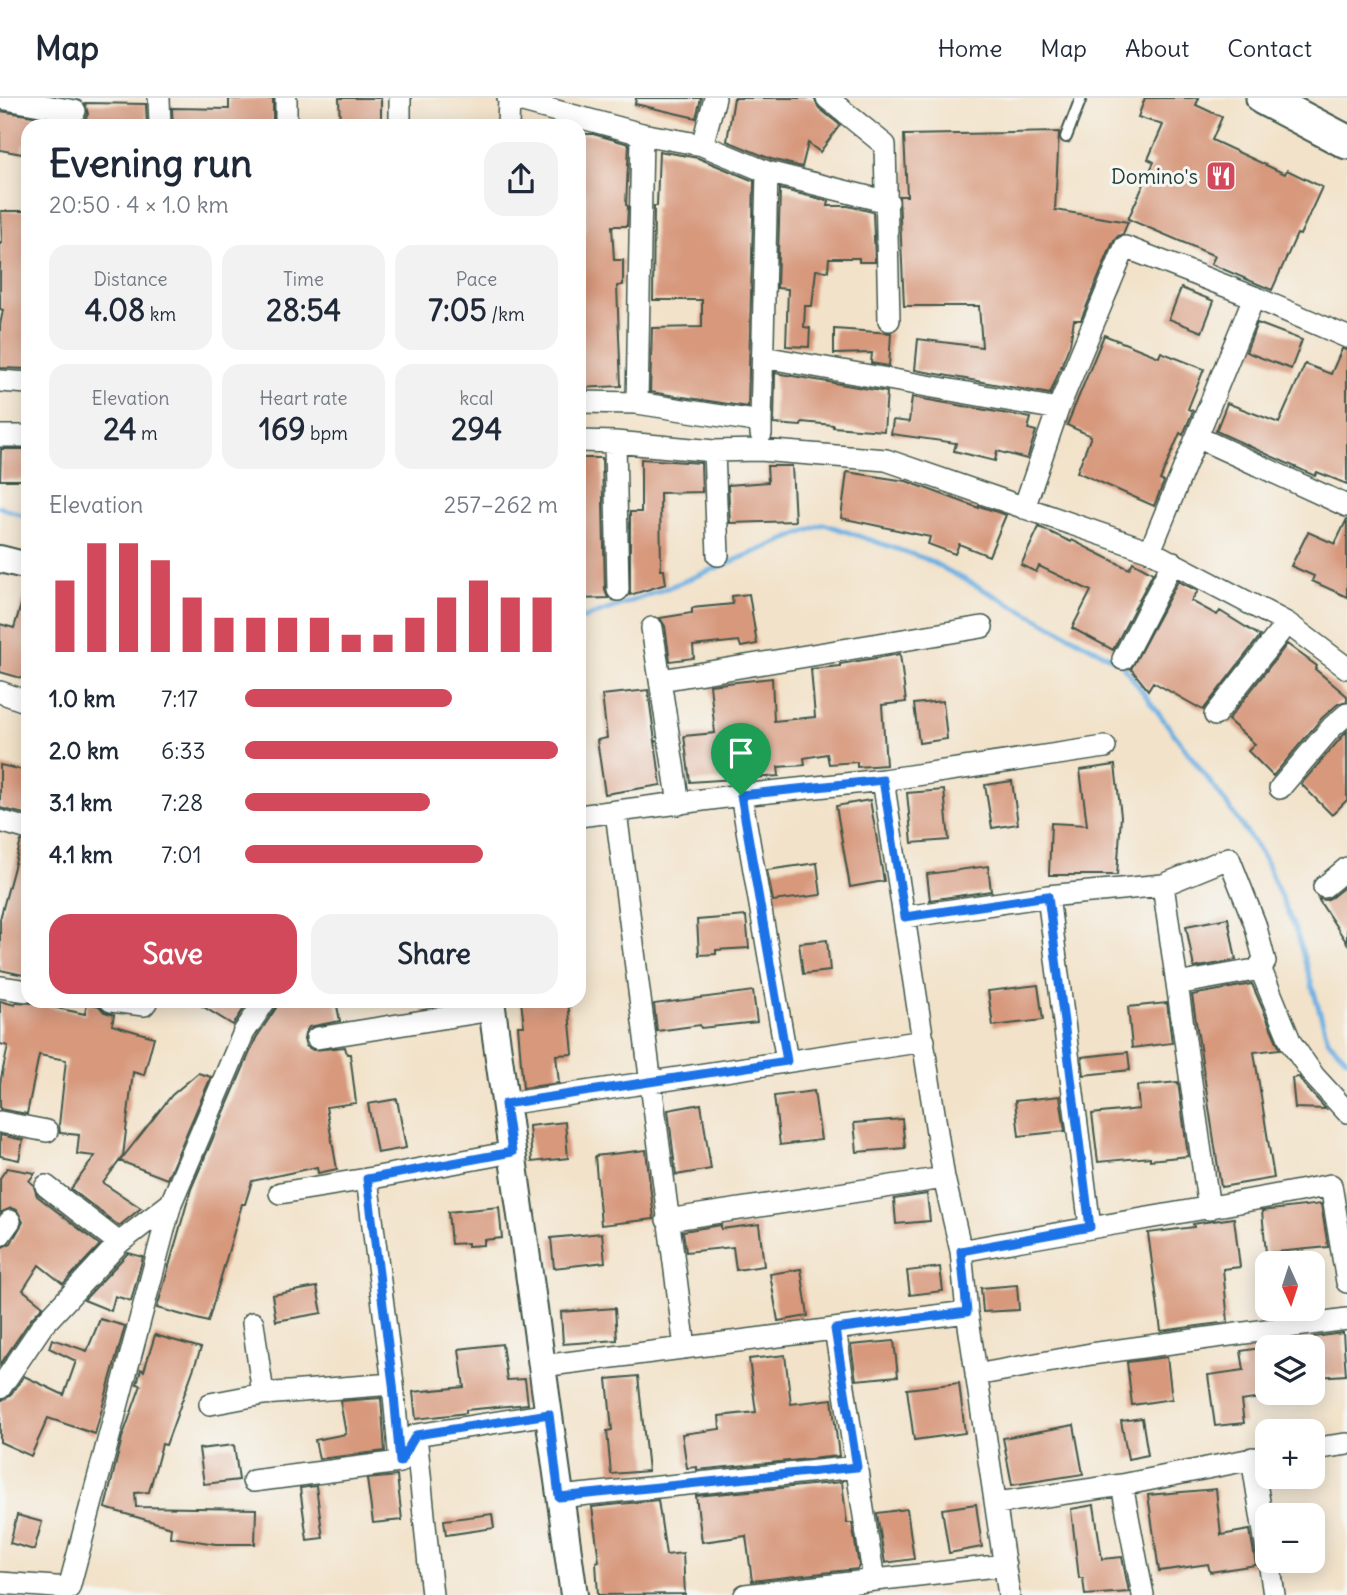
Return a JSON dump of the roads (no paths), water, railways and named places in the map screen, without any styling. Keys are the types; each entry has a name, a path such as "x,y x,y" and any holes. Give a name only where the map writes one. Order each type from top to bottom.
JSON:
{"main road":[{"path":"1263,98 1347,142"}],"street":[{"path":"0,98 75,111"},
{"path":"159,98 160,119"},
{"path":"286,98 286,119"},
{"path":"400,98 400,119"},
{"path":"508,119 508,98 642,134 702,145 767,172 888,202"},
{"path":"702,145 715,98"},
{"path":"827,98 885,145 889,320"},
{"path":"637,403 642,134"},
{"path":"760,450 767,172"},
{"path":"1024,508 1058,409 1125,247 1254,297 1347,337"},
{"path":"1150,551 1254,297"},
{"path":"764,357 1058,409"},
{"path":"0,381 21,382"},
{"path":"586,402 637,403 761,422"},
{"path":"0,436 21,436"},
{"path":"1196,437 1347,506"},
{"path":"586,442 714,451 760,450 886,460 1150,551 1287,623 1347,668"},
{"path":"615,442 618,590"},
{"path":"714,451 718,555"},
{"path":"0,559 21,564"},
{"path":"1123,659 1173,562"},
{"path":"1215,715 1287,623"},
{"path":"652,628 679,804"},
{"path":"661,680 982,628"},
{"path":"0,692 21,700"},
{"path":"1280,789 1332,727 1347,714"},
{"path":"586,815 883,780 1105,747"},
{"path":"883,780 944,1178 961,1251 967,1312 1009,1595"},
{"path":"741,795 787,1061"},
{"path":"616,812 685,1348"},
{"path":"1,827 21,828"},
{"path":"905,917 1048,896 1163,885 1229,858 1255,924 1265,962 1261,964 1261,970 1291,1043 1314,1076 1347,1112"},
{"path":"1324,887 1347,869"},
{"path":"1163,885 1209,1209"},
{"path":"1048,896 1090,1227"},
{"path":"1177,984 1249,971"},
{"path":"0,987 21,990"},
{"path":"0,1583 69,1588 171,1203 244,1032 260,1008"},
{"path":"317,1038 481,1008"},
{"path":"492,1008 574,1595"},
{"path":"505,1104 924,1041"},
{"path":"0,1122 47,1130"},
{"path":"280,1193 512,1152"},
{"path":"667,1220 944,1178"},
{"path":"367,1179 400,1462"},
{"path":"961,1251 1339,1184 1347,1282"},
{"path":"46,1186 119,1243"},
{"path":"0,1388 42,1326 119,1243 171,1203"},
{"path":"542,1366 967,1312"},
{"path":"976,1375 1091,1354 1347,1319"},
{"path":"253,1323 263,1394"},
{"path":"835,1329 874,1580"},
{"path":"210,1404 263,1394 393,1384"},
{"path":"416,1435 549,1414"},
{"path":"400,1462 416,1435"},
{"path":"416,1435 432,1595"},
{"path":"1325,1447 1347,1444"},
{"path":"997,1503 1122,1485 1255,1458"},
{"path":"253,1481 400,1462"},
{"path":"559,1497 857,1467"},
{"path":"1122,1485 1143,1595"},
{"path":"746,1595 1005,1565"},
{"path":"1271,1573 1274,1595"}],"lane":[{"path":"1066,137 1081,98"}],"waterway":[{"path":"0,507 21,514"},
{"path":"586,617 662,590 824,524 926,559 1121,663 1264,858 1297,934 1328,1040 1347,1059"}],"place":[{"name":"Domino's","path":"1221,176"}]}
